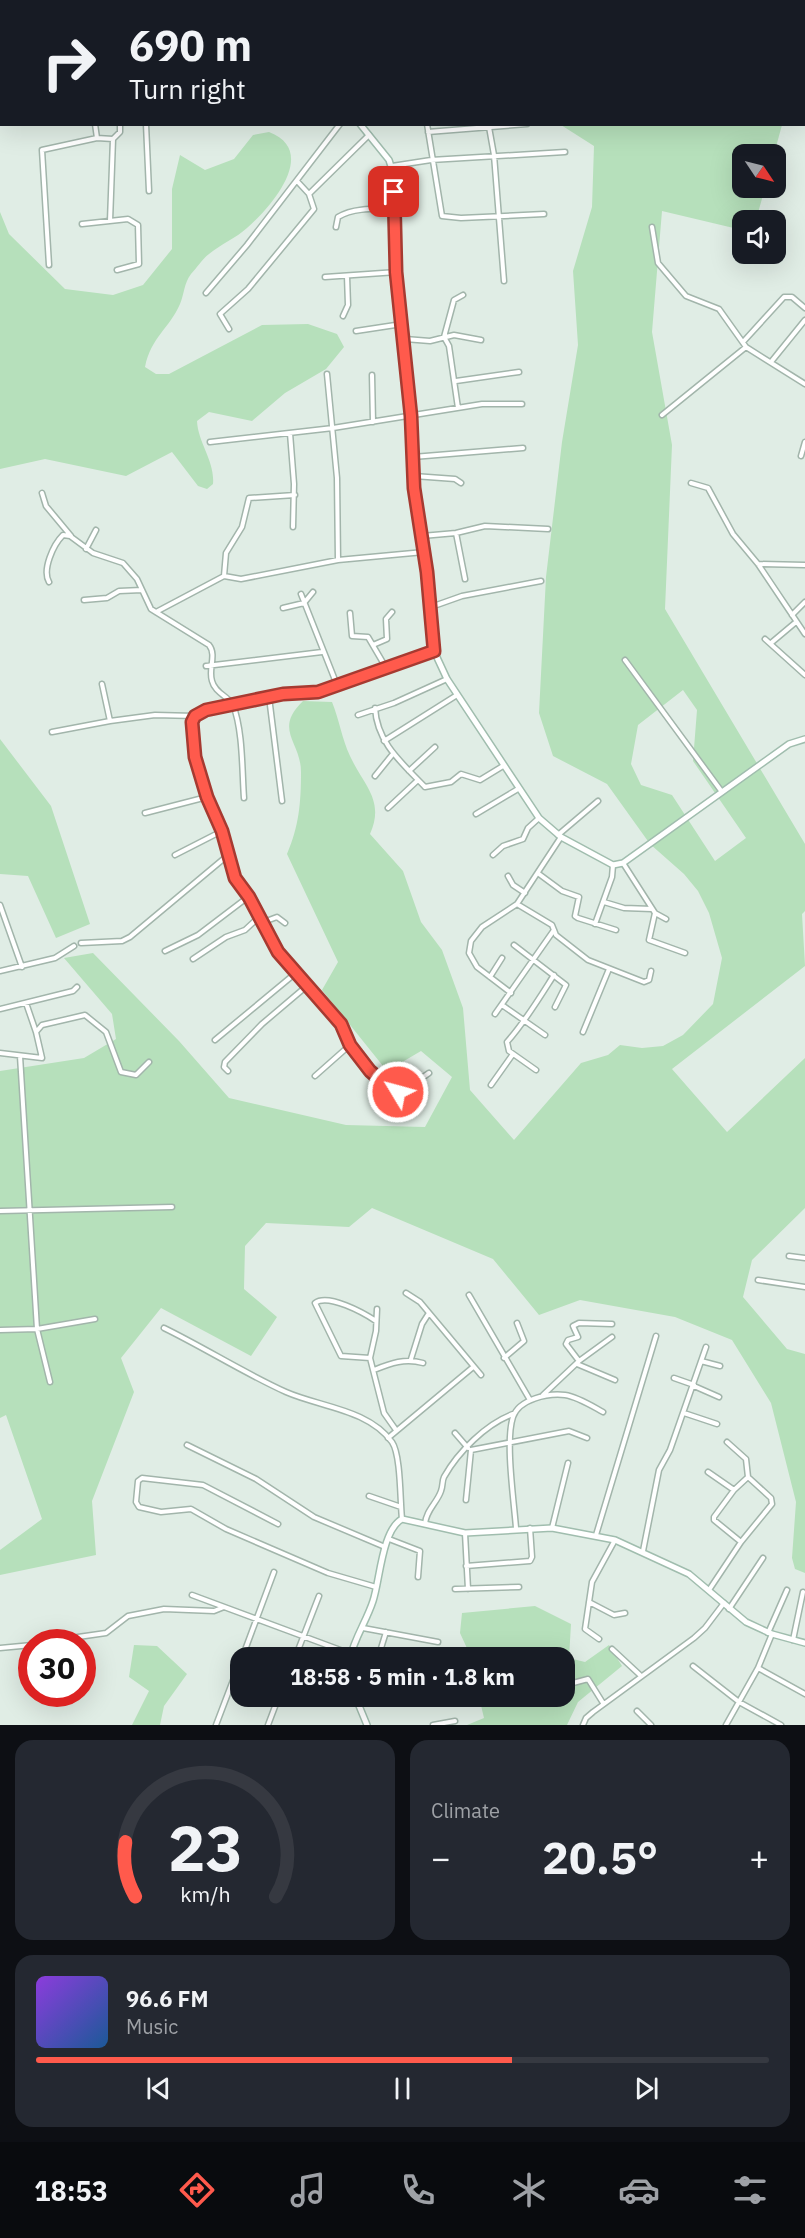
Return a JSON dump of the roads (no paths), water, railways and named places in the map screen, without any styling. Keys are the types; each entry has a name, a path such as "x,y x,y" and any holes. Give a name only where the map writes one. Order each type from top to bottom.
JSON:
{"street":[{"path":"95,126 97,138"},
{"path":"49,265 42,150 97,138 113,139 118,135 120,126"},
{"path":"146,126 149,191"},
{"path":"206,292 297,181 338,126"},
{"path":"362,126 392,166 396,272 405,339 414,476 434,651 447,679 518,789 539,818 560,836 613,865 623,863 789,744 805,739"},
{"path":"427,126 442,216 461,218 544,214"},
{"path":"428,132 501,126"},
{"path":"489,127 495,155 504,281"},
{"path":"309,194 369,135"},
{"path":"110,220 113,139"},
{"path":"392,166 432,160 565,152"},
{"path":"229,329 220,314 248,289 312,213 314,204 309,194 297,181"},
{"path":"336,227 338,217 342,215 361,210 395,208"},
{"path":"82,224 128,219 138,225 139,264 117,270"},
{"path":"652,227 656,256 661,268 689,299 719,309 746,347 805,384"},
{"path":"325,277 396,272"},
{"path":"343,316 348,305 347,276"},
{"path":"459,408 449,346 444,337 454,300 463,295"},
{"path":"743,342 784,297 792,297 805,308"},
{"path":"771,362 805,320"},
{"path":"356,331 403,324"},
{"path":"405,339 415,342 454,335 481,340"},
{"path":"662,415 746,347"},
{"path":"456,381 519,372"},
{"path":"327,374 333,428 338,560"},
{"path":"372,375 373,422"},
{"path":"210,442 333,428 482,404 522,404"},
{"path":"290,433 295,495 293,527"},
{"path":"801,456 805,442"},
{"path":"413,458 523,448"},
{"path":"414,476 455,479 461,483"},
{"path":"691,483 708,488 733,534 758,564 805,634"},
{"path":"42,493 46,506 74,540"},
{"path":"224,576 223,562 242,527 249,498 295,495"},
{"path":"421,536 456,533 485,526 548,529"},
{"path":"86,549 96,530"},
{"path":"456,533 465,579"},
{"path":"49,582 46,572 59,539 67,535 86,549 123,563 130,569 155,612 212,649 208,665 212,681 215,689 232,704 241,747 244,798"},
{"path":"155,612 224,576 241,579 338,560 424,552"},
{"path":"758,564 805,565"},
{"path":"430,607 462,596 542,581"},
{"path":"84,600 107,598 119,591 142,590"},
{"path":"283,608 304,603 313,592"},
{"path":"301,594 322,652 337,684"},
{"path":"792,615 805,602"},
{"path":"373,645 387,639 386,619 392,612"},
{"path":"350,613 352,636 368,637 386,666"},
{"path":"771,643 796,622"},
{"path":"765,639 805,675"},
{"path":"52,732 110,721 155,716 195,716 206,710 232,704 269,697 318,692 386,666 434,651"},
{"path":"208,665 322,652"},
{"path":"625,660 722,792"},
{"path":"358,715 394,703 447,679"},
{"path":"102,684 110,721"},
{"path":"384,741 457,694"},
{"path":"269,697 282,801"},
{"path":"375,708 384,741 392,755 428,788 451,782 461,774 480,780 503,766"},
{"path":"195,716 192,722 195,757 207,797 222,831 227,856 235,878 249,897 259,920 278,952 341,1024 350,1045 370,1071 393,1091 403,1091 429,1073"},
{"path":"409,771 435,747"},
{"path":"375,776 392,755"},
{"path":"388,808 418,780"},
{"path":"476,814 518,789"},
{"path":"145,813 207,797"},
{"path":"511,993 471,958 471,941 482,927 517,904 539,874 560,836 598,801"},
{"path":"494,855 503,846 523,839 528,828 539,818"},
{"path":"175,855 222,831"},
{"path":"81,943 122,941 130,937 227,856"},
{"path":"623,863 654,911 666,919"},
{"path":"595,924 604,902 613,865"},
{"path":"539,874 562,891 576,894 579,897 575,916 616,930"},
{"path":"508,876 513,885 525,893"},
{"path":"165,951 198,935 249,897"},
{"path":"604,902 624,908 654,911"},
{"path":"517,904 552,925 556,935 588,960 644,982 649,980 651,971"},
{"path":"0,905 22,967"},
{"path":"654,911 649,940 685,953"},
{"path":"193,959 226,937 245,930 259,920 277,917 285,923"},
{"path":"495,1014 554,929"},
{"path":"514,945 567,987 555,1007"},
{"path":"0,971 55,958 74,946"},
{"path":"490,977 502,958"},
{"path":"583,1032 609,969"},
{"path":"215,1040 297,972"},
{"path":"536,1070 513,1054 506,1046 554,975"},
{"path":"228,1071 224,1067 225,1062 262,1024 308,985"},
{"path":"0,1009 73,991 76,987"},
{"path":"0,1053 42,1058 26,1003"},
{"path":"502,1005 545,1035"},
{"path":"36,1032 42,1025 85,1015 106,1032 121,1072 136,1075 149,1062"},
{"path":"315,1076 350,1045"},
{"path":"491,1085 513,1054"},
{"path":"20,1056 37,1329 50,1382"},
{"path":"0,1211 172,1207"},
{"path":"789,1256 805,1258"},
{"path":"758,1280 805,1287"},
{"path":"406,1293 420,1302 472,1368 481,1375"},
{"path":"469,1294 530,1400"},
{"path":"370,1358 341,1356 315,1303 321,1300 332,1301 363,1312 376,1322"},
{"path":"377,1309 370,1358 384,1413 396,1430"},
{"path":"411,1360 422,1324 429,1313"},
{"path":"0,1330 37,1329 95,1319"},
{"path":"504,1358 524,1341 517,1323"},
{"path":"612,1324 579,1323 573,1326 578,1337 568,1340 566,1344 578,1363 615,1380"},
{"path":"164,1328 287,1393 321,1402 363,1419 388,1438 395,1450 402,1519 393,1528 363,1628 354,1647"},
{"path":"596,1535 656,1336"},
{"path":"542,1396 578,1363 612,1337"},
{"path":"643,1551 659,1470 670,1450 706,1347"},
{"path":"374,1370 390,1363 411,1360 423,1363"},
{"path":"701,1361 720,1366"},
{"path":"388,1438 472,1368"},
{"path":"674,1378 719,1397"},
{"path":"425,1524 426,1516 441,1490 444,1476 484,1432 514,1414 530,1400 542,1396 568,1395 603,1412"},
{"path":"684,1413 717,1424"},
{"path":"514,1414 509,1444 516,1528"},
{"path":"469,1448 509,1444 569,1431 587,1438"},
{"path":"455,1433 469,1448 466,1500"},
{"path":"709,1590 772,1501 748,1477 746,1459 727,1442"},
{"path":"187,1445 256,1479 314,1517 386,1547"},
{"path":"552,1528 568,1463"},
{"path":"708,1472 734,1490"},
{"path":"741,1542 714,1520 734,1490 748,1477"},
{"path":"278,1524 203,1485 142,1478 138,1481 136,1502 139,1507 160,1512 191,1509 226,1529 328,1573 376,1587"},
{"path":"369,1496 401,1507"},
{"path":"402,1519 465,1533 516,1528 552,1528 615,1540 689,1574 746,1622 770,1633 805,1643"},
{"path":"466,1566 530,1561 532,1557 530,1528"},
{"path":"465,1533 468,1589"},
{"path":"389,1539 420,1551 418,1577"},
{"path":"599,1640 585,1629 592,1582 615,1540"},
{"path":"729,1609 764,1558"},
{"path":"246,1647 274,1572"},
{"path":"455,1589 519,1587"},
{"path":"726,1725 758,1668 787,1590"},
{"path":"793,1640 803,1592"},
{"path":"192,1595 328,1647"},
{"path":"299,1647 319,1596"},
{"path":"589,1602 614,1615 625,1613"},
{"path":"584,1725 586,1718 603,1703 705,1628 724,1603"},
{"path":"96,1635 106,1634 128,1617 164,1609 214,1611 224,1607"},
{"path":"363,1628 438,1642"},
{"path":"381,1647 386,1632"},
{"path":"0,1648 18,1646"},
{"path":"612,1649 640,1675"},
{"path":"693,1666 739,1702 778,1725"},
{"path":"758,1668 805,1694"},
{"path":"575,1682 588,1679 603,1703"},
{"path":"216,1725 230,1688"},
{"path":"268,1725 275,1707"},
{"path":"360,1707 367,1725"},
{"path":"637,1712 651,1725"},
{"path":"433,1725 454,1721"}]}
